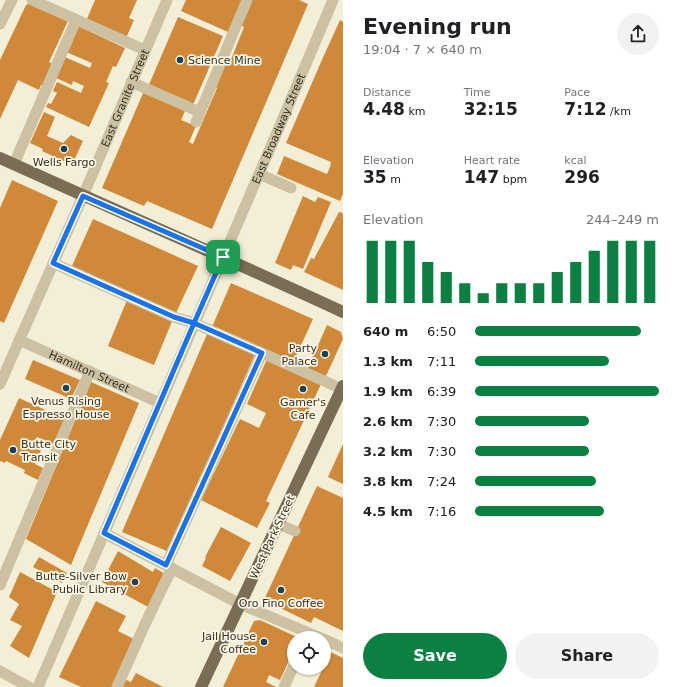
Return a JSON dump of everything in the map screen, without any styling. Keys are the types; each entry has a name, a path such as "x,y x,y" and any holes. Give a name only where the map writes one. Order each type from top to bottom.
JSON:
{"main road":[{"path":"0,158 343,312"},
{"name":"West Park Street","path":"201,687 342,388"}],"street":[{"path":"0,24 12,0"},
{"path":"32,0 145,50"},
{"name":"East Granite Street","path":"0,384 83,196 166,0"},
{"path":"131,82 198,117 247,0"},
{"name":"East Broadway Street","path":"38,687 333,0"},
{"path":"339,0 343,2"},
{"path":"14,164 76,20"},
{"path":"259,174 291,188"},
{"path":"53,263 174,317 194,323 342,388"},
{"name":"Hamilton Street","path":"19,340 160,402"},
{"path":"117,687 262,353"},
{"path":"0,585 90,371"},
{"path":"278,524 295,531"},
{"path":"104,533 240,604 299,631"},
{"path":"331,643 343,648"},
{"path":"0,671 29,687"},
{"path":"284,687 289,675"}],"building":[{"path":"95,0 137,0 129,18 134,20 126,38 86,21"},
{"path":"186,0 242,0 228,32 181,11"},
{"path":"251,0 299,0 308,4 212,229 147,201 144,206 102,188 144,91 186,109 181,120 196,126 189,142 193,144 217,88 215,87 226,61 230,62 244,27 240,25"},
{"path":"31,3 68,21 49,62 54,65 45,87 41,85 39,90 18,80 0,119 0,60 26,5"},
{"path":"178,17 223,36 192,107 148,87"},
{"path":"340,20 343,22 343,194 340,201 277,174 284,156 327,174 330,167 331,162 286,143"},
{"path":"78,26 125,48 116,67 113,66 106,82 109,83 89,127 46,107 48,103 51,104 57,93 53,91 57,82 81,93 84,86 73,81 72,85 56,78 65,57 90,68 92,63 66,52"},
{"path":"44,112 55,117 47,136 63,143 71,135 83,141 72,165 42,151 43,149 30,143"},
{"path":"12,180 58,201 4,323 0,321 0,208"},
{"path":"303,196 315,202 318,197 331,202 303,269 293,265 291,270 275,263"},
{"path":"339,212 343,213 343,290 304,272 311,258 314,259"},
{"path":"93,219 198,266 175,315 71,268"},
{"path":"231,283 313,319 293,363 212,327"},
{"path":"127,300 173,319 154,365 108,346"},
{"name":"Party Palace","path":"327,325 341,332 343,339 325,378 307,370"},
{"path":"207,334 255,354 169,552 122,532"},
{"path":"268,357 322,382 266,501 270,503 257,528 201,500 240,419 259,428 266,413 247,404"},
{"path":"33,360 80,380 71,399 25,379"},
{"path":"91,382 139,403 71,565 26,539"},
{"path":"19,398 65,419 53,444 37,437 32,446 41,450 35,464 43,468 38,480 24,473 25,470 6,461 5,463 0,461 0,440"},
{"path":"343,444 343,484 328,477"},
{"path":"317,486 343,498 343,631 314,617 311,623 264,600"},
{"path":"221,527 251,543 230,581 202,566 206,558 205,557"},
{"path":"118,551 153,572 155,568 165,574 150,608 102,582"},
{"path":"39,557 67,573 62,583 33,567"},
{"path":"20,572 57,592 29,658 10,646 22,626 10,620 19,604 9,597"},
{"path":"96,601 126,616 118,631 136,640 112,687 81,687 59,677"},
{"path":"260,620 287,632 287,665 280,680 269,675 266,682 276,687 223,687 254,621"},
{"path":"331,652 343,658 343,687 314,687 320,675 331,675"},
{"path":"136,673 163,687 120,687 124,679 131,682"}],"place":[{"name":"Science Mine","path":"180,60"},
{"name":"Wells Fargo","path":"64,149"},
{"name":"Party Palace","path":"325,354"},
{"name":"Venus Rising Espresso House","path":"66,388"},
{"name":"Gamer's Cafe","path":"303,389"},
{"name":"Butte City Transit","path":"13,450"},
{"name":"Butte-Silver Bow Public Library","path":"135,582"},
{"name":"Oro Fino Coffee","path":"281,590"},
{"name":"Jail House Coffee","path":"264,642"}],"route":[{"path":"223,257 83,196 53,263 174,317 194,323 104,533 166,565 262,353 194,323 223,257"}]}
